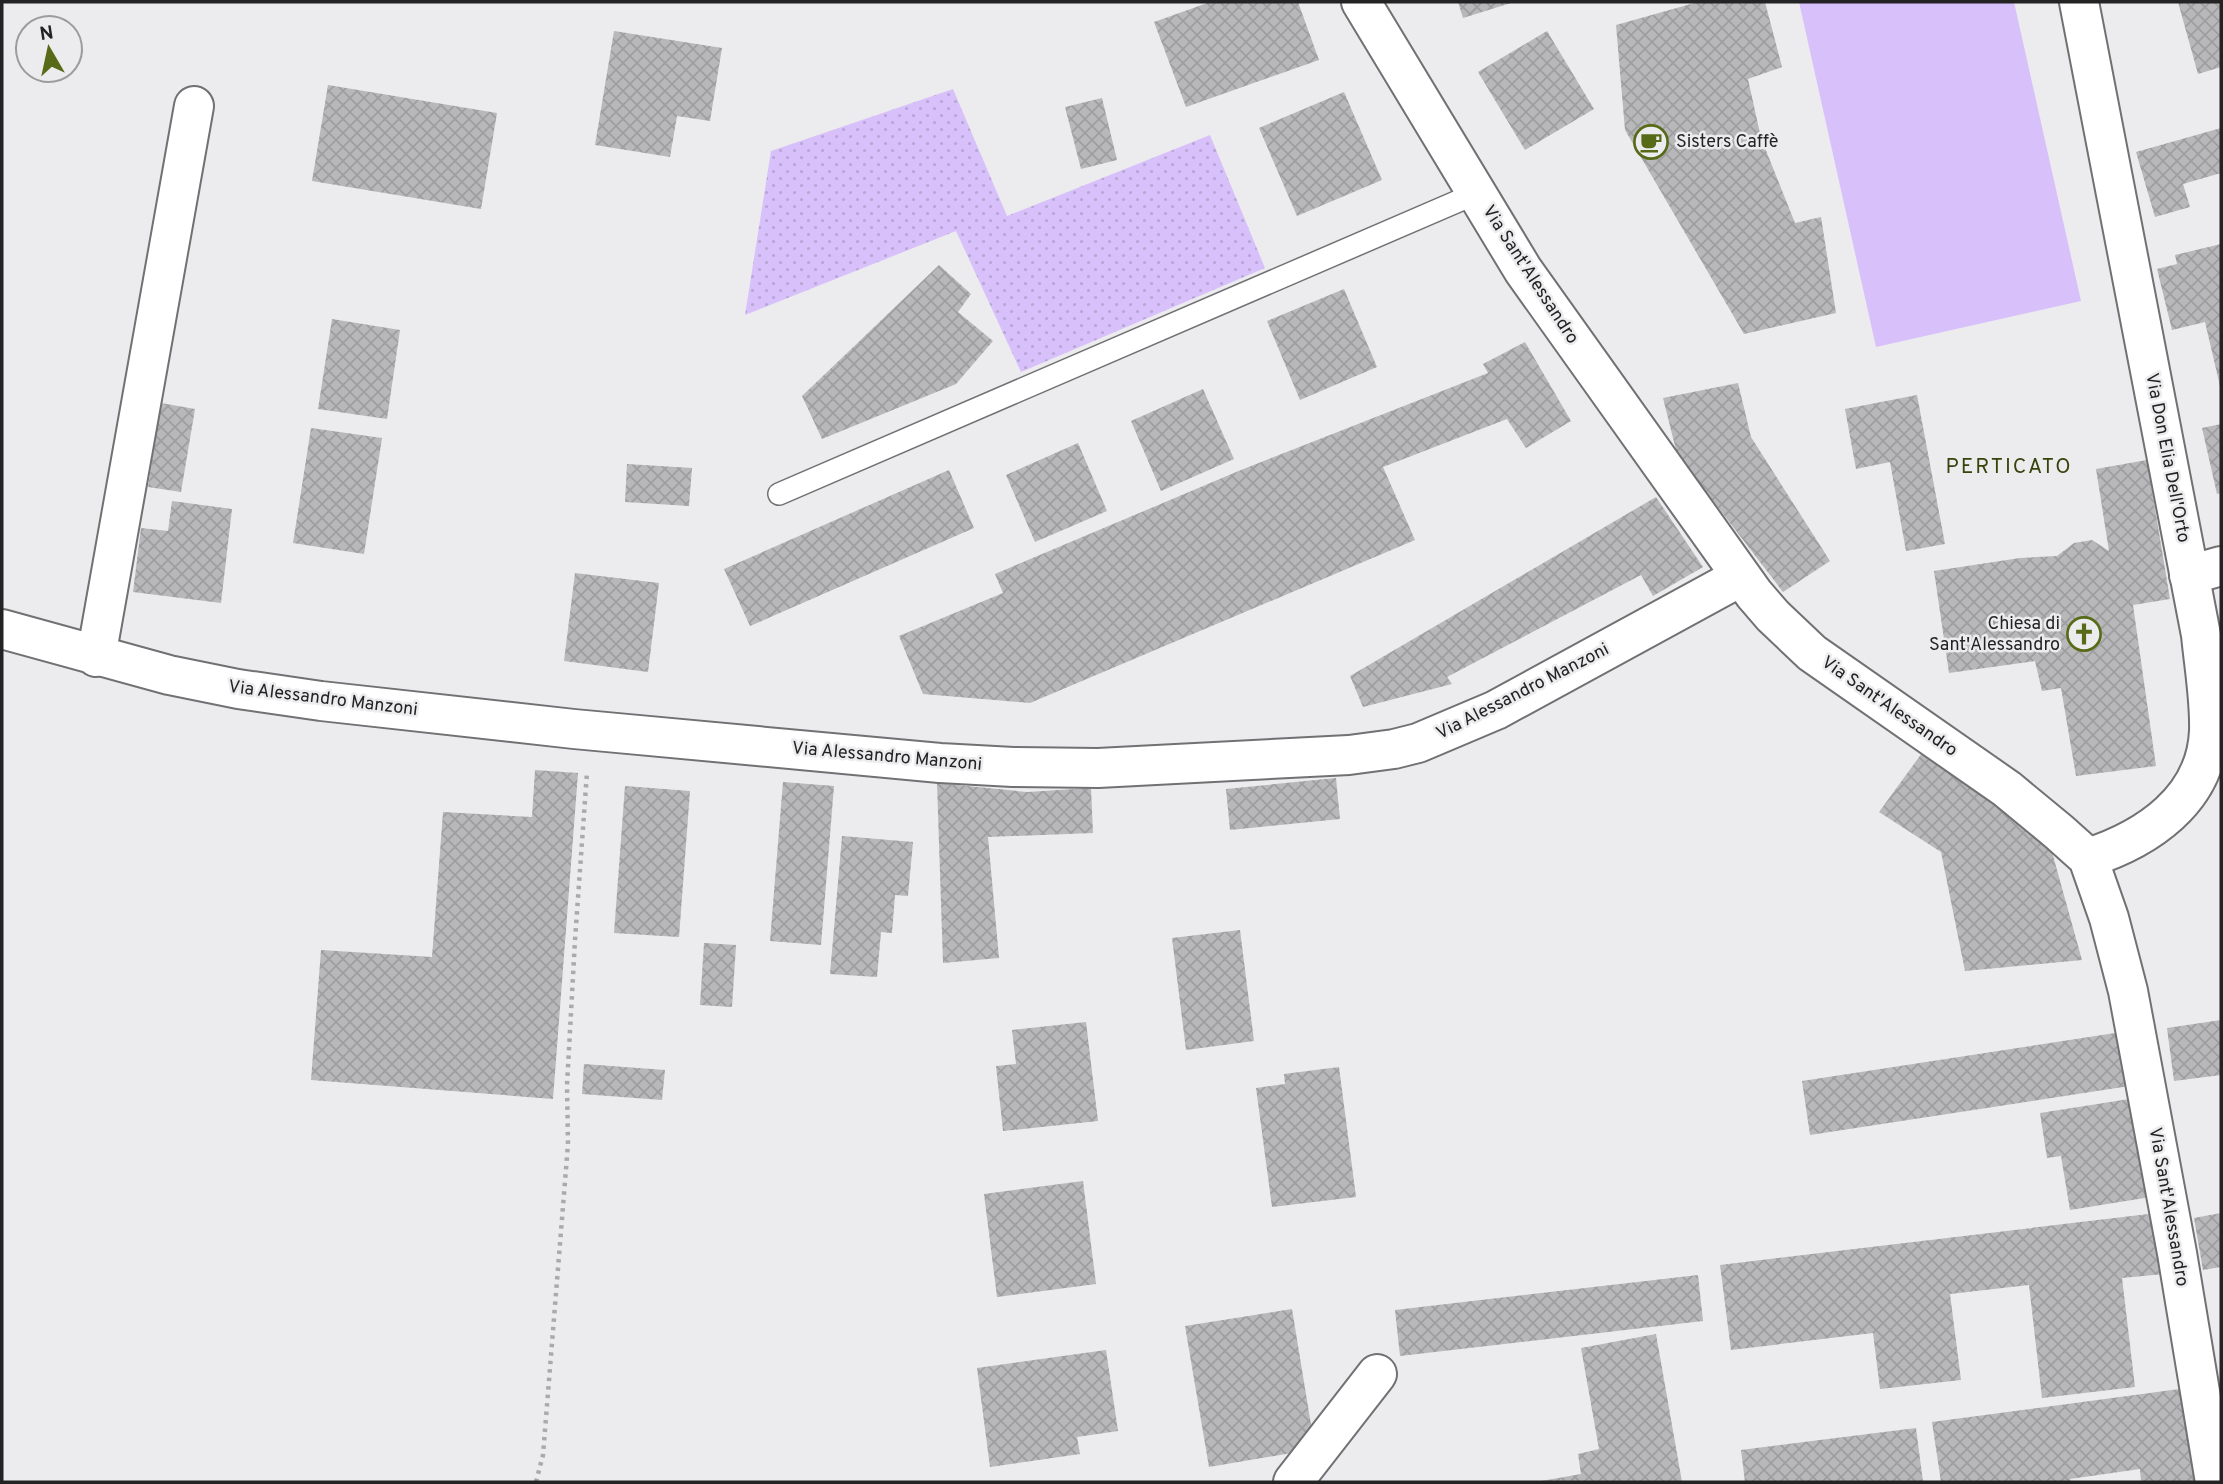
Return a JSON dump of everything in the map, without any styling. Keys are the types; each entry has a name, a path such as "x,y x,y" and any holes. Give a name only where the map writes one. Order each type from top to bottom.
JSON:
{"street":[{"name":"Via Sant'Alessandro","path":"1361,2 1523,270 1740,577 1773,616 1812,653 2007,789 2088,858 2109,918 2128,991 2216,1470"},
{"name":"Via Don Elia Dell'Orto","path":"2079,2 2205,571 2201,635 2208,709 2208,741 2201,771 2193,787 2151,830 2112,850 2088,858"},
{"path":"96,657 194,106"},
{"name":"Via Alessandro Manzoni","path":"2,629 96,657 238,689 321,701 930,762 1034,768 1126,766 1349,755 1394,749 1440,736 1487,715 1740,577"},
{"path":"1293,1482 1377,1374"}],"lane":[{"path":"779,494 1477,193"}],"path":[{"path":"536,1482 543,1455 568,1144 567,1085 590,730"}],"shaded area":[{"path":"1799,2 2014,2 2081,301 1876,347"},
{"path":"953,89 1007,216 1210,135 1265,268 1021,372 956,231 745,315 771,151"}],"building":[{"path":"1210,2 1298,2 1319,60 1186,107 1154,22"},
{"path":"1458,2 1514,2 1463,18"},
{"path":"1698,2 1765,2 1782,67 1748,79 1761,138 1795,223 1821,217 1836,313 1744,334 1625,130 1616,25"},
{"path":"2178,2 2221,2 2221,67 2198,74"},
{"path":"614,31 722,48 710,121 677,116 670,157 595,145"},
{"path":"1547,31 1594,109 1525,150 1478,72"},
{"path":"328,85 497,113 481,209 312,181"},
{"path":"1344,92 1382,180 1297,216 1259,128"},
{"path":"1102,98 1117,160 1081,169 1065,107"},
{"path":"2221,128 2221,173 2183,184 2190,207 2155,217 2136,152"},
{"path":"2221,244 2220,386 2205,322 2172,330 2157,269 2177,264 2175,255"},
{"path":"939,265 971,294 958,312 993,341 956,384 822,439 802,396"},
{"path":"1344,289 1377,367 1300,400 1267,321"},
{"path":"332,319 400,330 387,419 318,409"},
{"path":"1525,342 1571,421 1526,448 1507,419 1383,467 1415,540 1030,703 923,694 899,636 1003,593 995,574 1241,470 1488,373 1483,364"},
{"path":"1738,383 1751,437 1830,561 1783,592 1677,454 1663,398"},
{"path":"1203,389 1234,459 1161,491 1131,421"},
{"path":"1917,395 1945,544 1906,551 1890,462 1856,469 1845,409"},
{"path":"161,403 195,409 181,492 148,487"},
{"path":"2221,424 2221,493 2217,494 2202,428"},
{"path":"311,428 382,438 364,554 293,543"},
{"path":"1078,443 1107,511 1035,542 1006,475"},
{"path":"2147,460 2170,599 2133,605 2156,766 2076,776 2061,688 2042,691 2035,661 1949,673 1934,571 2020,558 2057,556 2074,543 2092,540 2109,551 2096,469"},
{"path":"627,464 692,468 689,506 625,502"},
{"path":"949,470 974,528 750,626 724,569"},
{"path":"1656,497 1703,567 1653,596 1641,575 1447,677 1452,684 1363,707 1350,676"},
{"path":"172,501 232,509 221,603 133,592 141,528 168,531"},
{"path":"575,573 659,583 648,672 564,661"},
{"path":"1922,753 2019,819 2052,852 2082,960 1965,971 1941,852 1879,812"},
{"path":"535,770 578,773 553,1099 311,1080 321,950 432,957 443,812 532,817"},
{"path":"1336,778 1340,819 1230,830 1226,789"},
{"path":"783,782 834,786 821,945 770,941"},
{"path":"937,783 1027,792 1091,788 1093,833 988,837 999,958 943,963"},
{"path":"625,786 690,791 679,937 614,933"},
{"path":"842,836 913,842 908,896 895,895 892,933 881,932 877,977 830,974"},
{"path":"1240,930 1254,1041 1186,1050 1172,938"},
{"path":"704,943 736,945 732,1007 700,1005"},
{"path":"2221,1020 2221,1075 2174,1081 2167,1028"},
{"path":"1086,1022 1098,1121 1003,1131 996,1066 1016,1064 1012,1030"},
{"path":"2128,1031 2136,1085 1810,1135 1802,1081"},
{"path":"584,1064 665,1070 662,1100 582,1094"},
{"path":"1339,1067 1356,1197 1272,1207 1256,1088 1285,1084 1284,1074"},
{"path":"2142,1097 2157,1196 2070,1210 2061,1156 2047,1158 2040,1113"},
{"path":"1083,1181 1096,1284 997,1297 984,1194"},
{"path":"2157,1213 2164,1274 2122,1278 2135,1387 2042,1398 2029,1285 1950,1294 1961,1380 1880,1389 1873,1333 1731,1350 1720,1265"},
{"path":"2221,1213 2221,1267 2203,1270 2194,1218"},
{"path":"1698,1275 1703,1321 1400,1356 1395,1310"},
{"path":"1292,1309 1315,1449 1209,1467 1185,1326"},
{"path":"1656,1334 1682,1482 1536,1482 1581,1474 1578,1454 1599,1449 1581,1348"},
{"path":"1106,1350 1118,1431 1077,1437 1080,1454 990,1467 977,1368"},
{"path":"2187,1388 2199,1482 2141,1482 2140,1469 2070,1479 2071,1482 1941,1482 1932,1422"},
{"path":"1916,1428 1923,1482 1745,1482 1741,1450"}],"place":[{"name":"Sisters Caffè","path":"1651,142"},
{"name":"Chiesa di Sant'Alessandro","path":"2084,634"}],"district":[{"name":"PERTICATO","path":"2009,467"}]}
